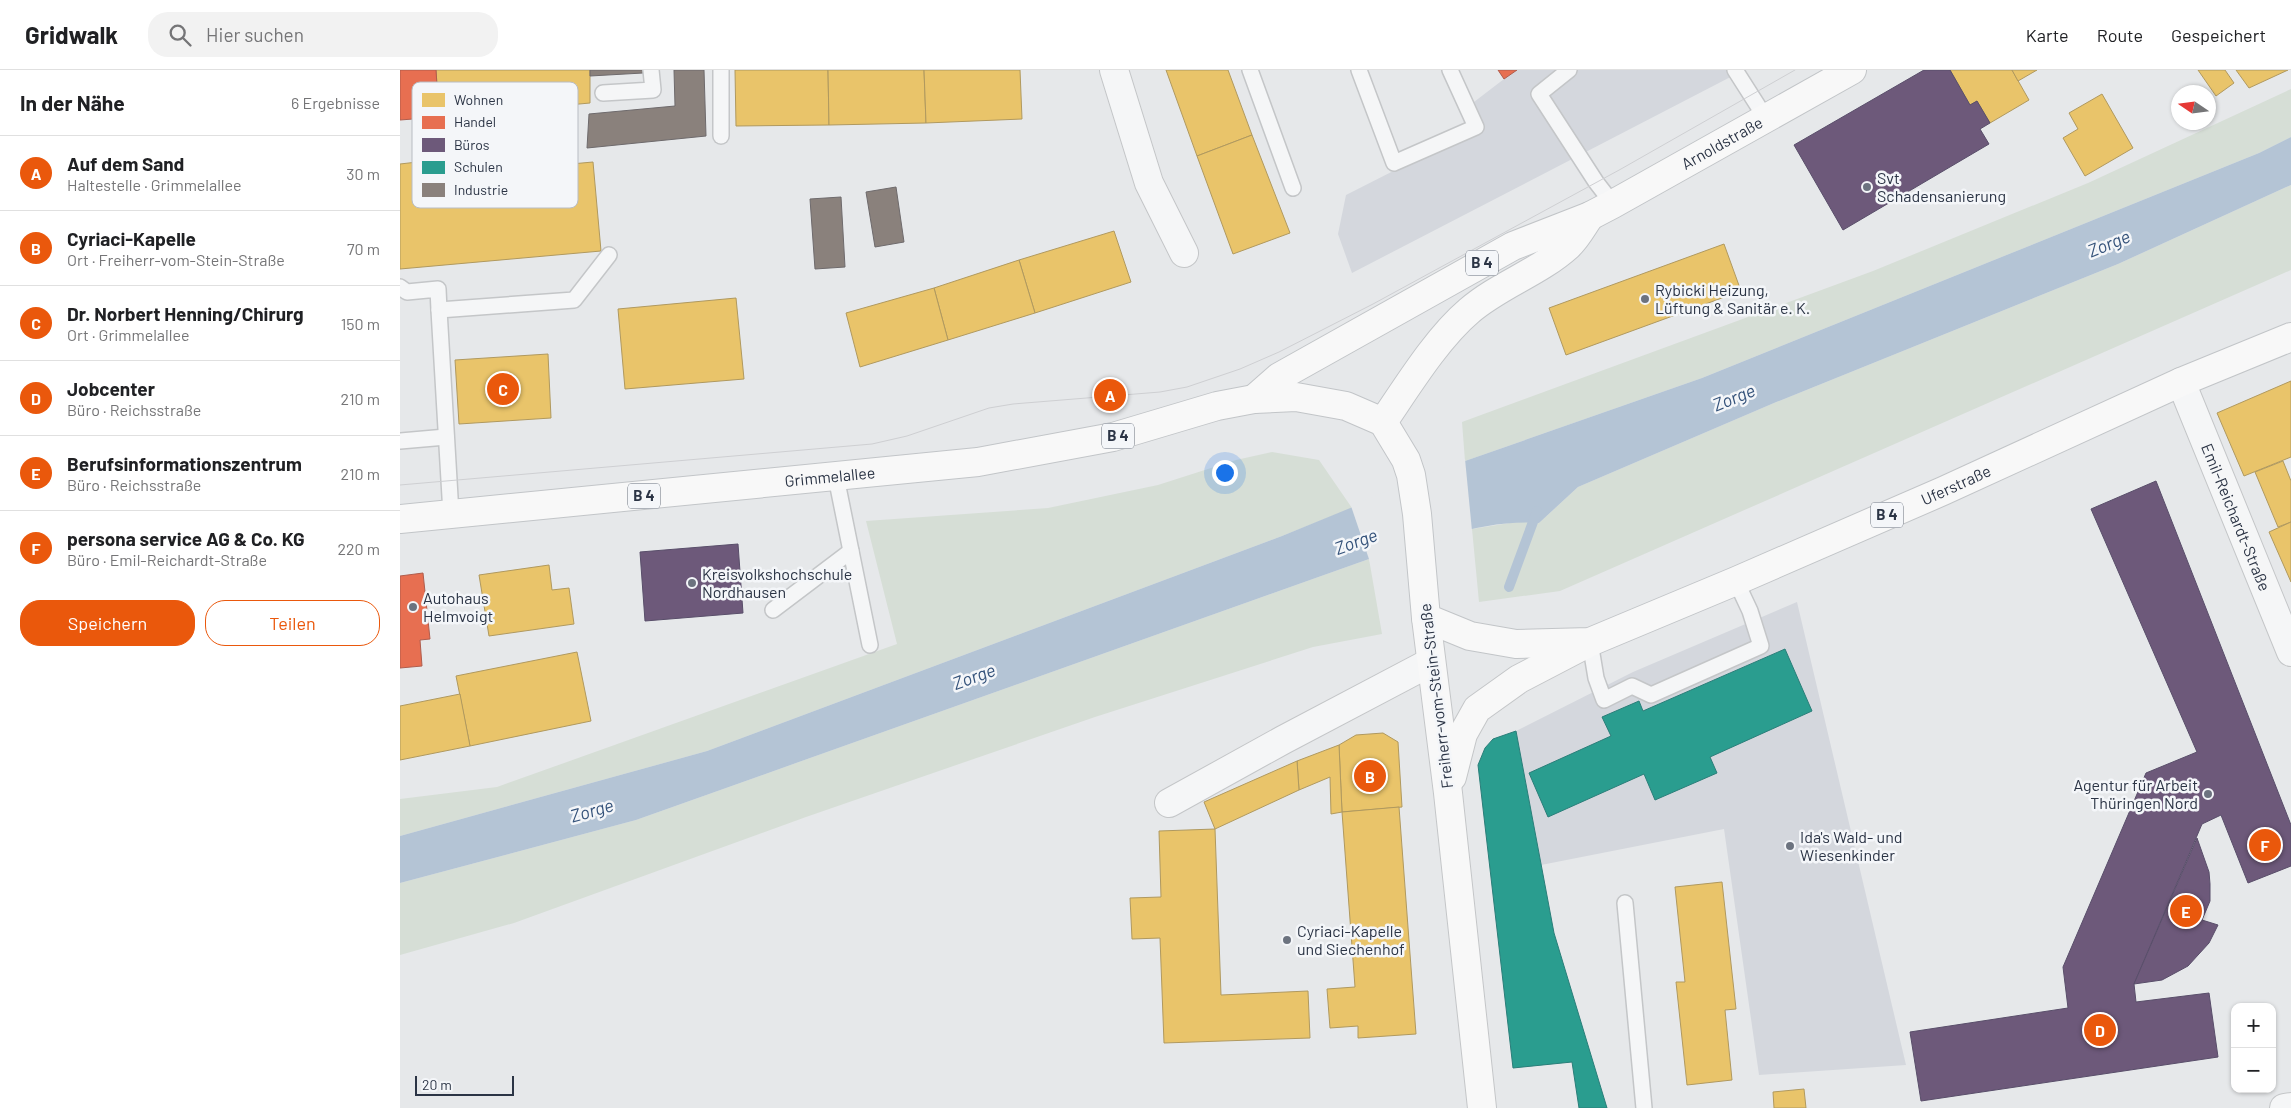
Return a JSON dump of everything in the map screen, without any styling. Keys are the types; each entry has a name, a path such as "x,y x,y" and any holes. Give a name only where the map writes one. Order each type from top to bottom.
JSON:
{"main road":[{"name":"Arnoldstraße","path":"1602,210 1852,70"},
{"name":"B 4","path":"1254,399 1279,377 1513,246 1602,210"},
{"path":"1383,422 1423,363 1469,311 1487,298 1552,260 1570,245 1602,210"},
{"name":"Uferstraße","path":"1448,793 1463,734 1477,709 1518,679 1590,642 1736,581 2182,382 2291,337"},
{"name":"B 4","path":"1254,399 1296,398 1322,401 1346,406 1383,422"},
{"name":"Grimmelallee","path":"400,519 836,478 978,462 1113,437 1216,406 1254,399"},
{"name":"Freiherr-vom-Stein-Straße","path":"1383,422 1406,460 1411,475 1417,514 1426,618 1448,793 1482,1108"},
{"name":"B 4","path":"1426,618 1470,636 1516,644 1590,642"}],"street":[{"path":"1114,70 1149,182 1184,253"},
{"name":"Emil-Reichardt-Straße","path":"2182,382 2291,652"},
{"path":"1169,803 1431,662"},
{"path":"2284,1108 2291,1107"}],"lane":[{"path":"603,93 653,90 651,70"},
{"path":"721,70 721,136"},
{"path":"1250,70 1293,188"},
{"path":"1359,70 1394,163 1476,127 1450,70"},
{"path":"1569,70 1539,94 1596,182 1602,210"},
{"path":"1735,70 1766,117"},
{"path":"439,310 574,300 609,255"},
{"path":"400,288 407,292 438,283 451,514"},
{"path":"400,441 446,437"},
{"path":"836,478 870,645"},
{"path":"773,610 851,551"},
{"path":"1590,642 1596,678 1604,700 1632,686 1651,695 1761,646 1750,611 1736,581"},
{"path":"1625,904 1644,1108"}],"shaded area":[{"path":"1498,70 1744,70 1352,273 1338,234 1346,195 1484,125 1474,102 1504,79"},
{"path":"2291,89 2291,137 2259,153 1702,378 1465,461 1462,422 1873,271 2088,183 2202,130 2216,130 2216,124"},
{"path":"2291,185 2291,270 1560,591 1479,602 1472,529 1522,521 1539,523 1578,487 1774,403 2118,264"},
{"path":"1272,452 1319,460 1352,508 1282,536 707,751 400,836 400,799 497,787 897,644 866,521 1048,508 1158,485 1236,460"},
{"path":"1369,559 1382,634 1313,647 1095,717 806,817 514,923 400,955 400,883 636,820"},
{"name":"Ida's Wald- und Wiesenkinder","path":"1797,602 1906,1065 1759,1075 1724,829 1541,865 1516,731 1633,672"}],"water":[{"name":"Zorge","path":"2291,137 2291,185 2118,264 1774,403 1578,487 1539,523 1518,523 1475,528 1369,559 636,820 400,883 400,836 707,751 1282,536 1465,461 1702,378 2259,153"}],"pier":[{"path":"1465,459 1472,531 1370,562 1351,506"}],"building: Wohnen":[{"path":"436,70 590,70 590,103 578,104 578,82 437,82"},
{"path":"735,70 828,70 829,125 736,126"},
{"path":"828,70 924,70 926,123 829,125"},
{"path":"924,70 1020,70 1022,119 926,123"},
{"path":"1166,70 1228,70 1252,135 1197,156"},
{"path":"1950,70 2012,70 2029,100 1990,123 1977,101 1970,105"},
{"path":"2012,70 2037,70 2018,81"},
{"path":"2198,70 2225,70 2234,83 2216,96 2216,85 2208,85"},
{"path":"2236,70 2288,70 2249,88"},
{"path":"2102,94 2133,148 2085,176 2063,138 2078,129 2069,113"},
{"path":"1252,135 1290,233 1233,254 1197,156"},
{"path":"593,162 601,251 400,269 400,164 412,163 412,208 578,208 578,163"},
{"path":"1114,231 1131,282 1035,313 1019,260"},
{"name":"Rybicki Heizung, Lüftung & Sanitär e. K.","path":"1724,244 1741,291 1566,355 1549,308"},
{"path":"1019,260 1035,313 948,340 934,288"},
{"path":"934,288 948,340 860,367 846,313"},
{"path":"736,298 744,379 625,389 618,309"},
{"path":"548,354 551,418 459,424 455,360"},
{"path":"2291,381 2291,457 2244,476 2217,413"},
{"path":"2283,461 2291,481 2291,522 2278,527 2255,472"},
{"path":"2291,522 2291,582 2269,532"},
{"path":"549,565 552,590 569,588 574,624 489,636 479,575"},
{"path":"577,652 591,721 470,746 456,676"},
{"path":"460,694 470,746 400,760 400,706"},
{"path":"1383,733 1398,742 1402,807 1342,812 1339,745 1356,735"},
{"path":"1339,745 1342,812 1331,814 1330,777 1299,790 1297,761"},
{"path":"1297,761 1299,790 1215,829 1204,802"},
{"path":"1399,807 1416,1034 1358,1038 1358,1026 1330,1028 1327,989 1355,987 1342,812"},
{"path":"1215,829 1221,995 1308,991 1310,1038 1164,1043 1160,938 1132,939 1130,898 1161,897 1159,831"},
{"path":"1722,882 1736,1009 1725,1010 1732,1080 1687,1085 1676,982 1685,982 1675,887"},
{"path":"1804,1089 1806,1108 1774,1108 1773,1092"}],"building: Handel":[{"path":"400,70 436,70 437,82 412,82 412,119 400,120"},
{"path":"1498,70 1517,70 1504,79"},
{"name":"Autohaus Helmvoigt","path":"423,573 430,639 420,640 422,666 400,668 400,576"}],"building: Büros":[{"name":"Svt Schadensanierung","path":"1924,70 1950,70 1970,105 1977,101 1990,123 1980,129 1989,144 1843,230 1794,145"},
{"name":"Agentur für Arbeit Thüringen Nord","path":"2156,481 2291,825 2291,866 2248,883 2221,815 2202,824 2134,984 2136,1002 2209,993 2218,1057 1921,1101 1910,1032 2068,1008 2063,967 2146,773 2197,752 2091,509"},
{"name":"Kreisvolkshochschule Nordhausen","path":"738,544 743,613 645,621 640,552"},
{"path":"2197,838 2209,872 2210,884 2210,901 2202,920 2218,925 2209,943 2188,966 2162,980 2134,984"}],"building: Schulen":[{"path":"1785,649 1812,711 1710,757 1717,773 1655,800 1644,774 1548,817 1529,773 1611,736 1602,717 1639,701 1643,711"},
{"path":"1516,731 1554,933 1607,1108 1579,1108 1572,1062 1513,1068 1478,765 1485,748 1493,739"}],"building: Industrie":[{"path":"590,70 643,70 643,73 590,76"},
{"path":"674,70 704,70 706,136 587,148 589,114 675,106"},
{"path":"896,187 904,242 875,247 866,192"},
{"path":"841,197 845,267 815,269 810,199"}],"waterway":[{"path":"1509,587 1537,511"}],"tram line":[{"path":"400,485 872,444 907,436 989,408 1013,404 1160,392 1187,387 1240,369 1279,352 1373,304 1621,169 1795,70"}],"place":[{"name":"Svt Schadensanierung","path":"1867,187"},
{"name":"Rybicki Heizung, Lüftung & Sanitär e. K.","path":"1645,299"},
{"name":"Dr. Norbert Henning/Chirurg","path":"503,389"},
{"name":"Auf dem Sand","path":"1110,395"},
{"name":"Kreisvolkshochschule Nordhausen","path":"692,583"},
{"name":"Autohaus Helmvoigt","path":"413,607"},
{"name":"Cyriaci-Kapelle","path":"1370,776"},
{"name":"Agentur für Arbeit Thüringen Nord","path":"2208,794"},
{"name":"persona service AG & Co. KG","path":"2265,845"},
{"name":"Ida's Wald- und Wiesenkinder","path":"1790,846"},
{"name":"Berufsinformationszentrum","path":"2186,911"},
{"name":"Cyriaci-Kapelle und Siechenhof","path":"1287,940"},
{"name":"Jobcenter","path":"2100,1030"}]}
